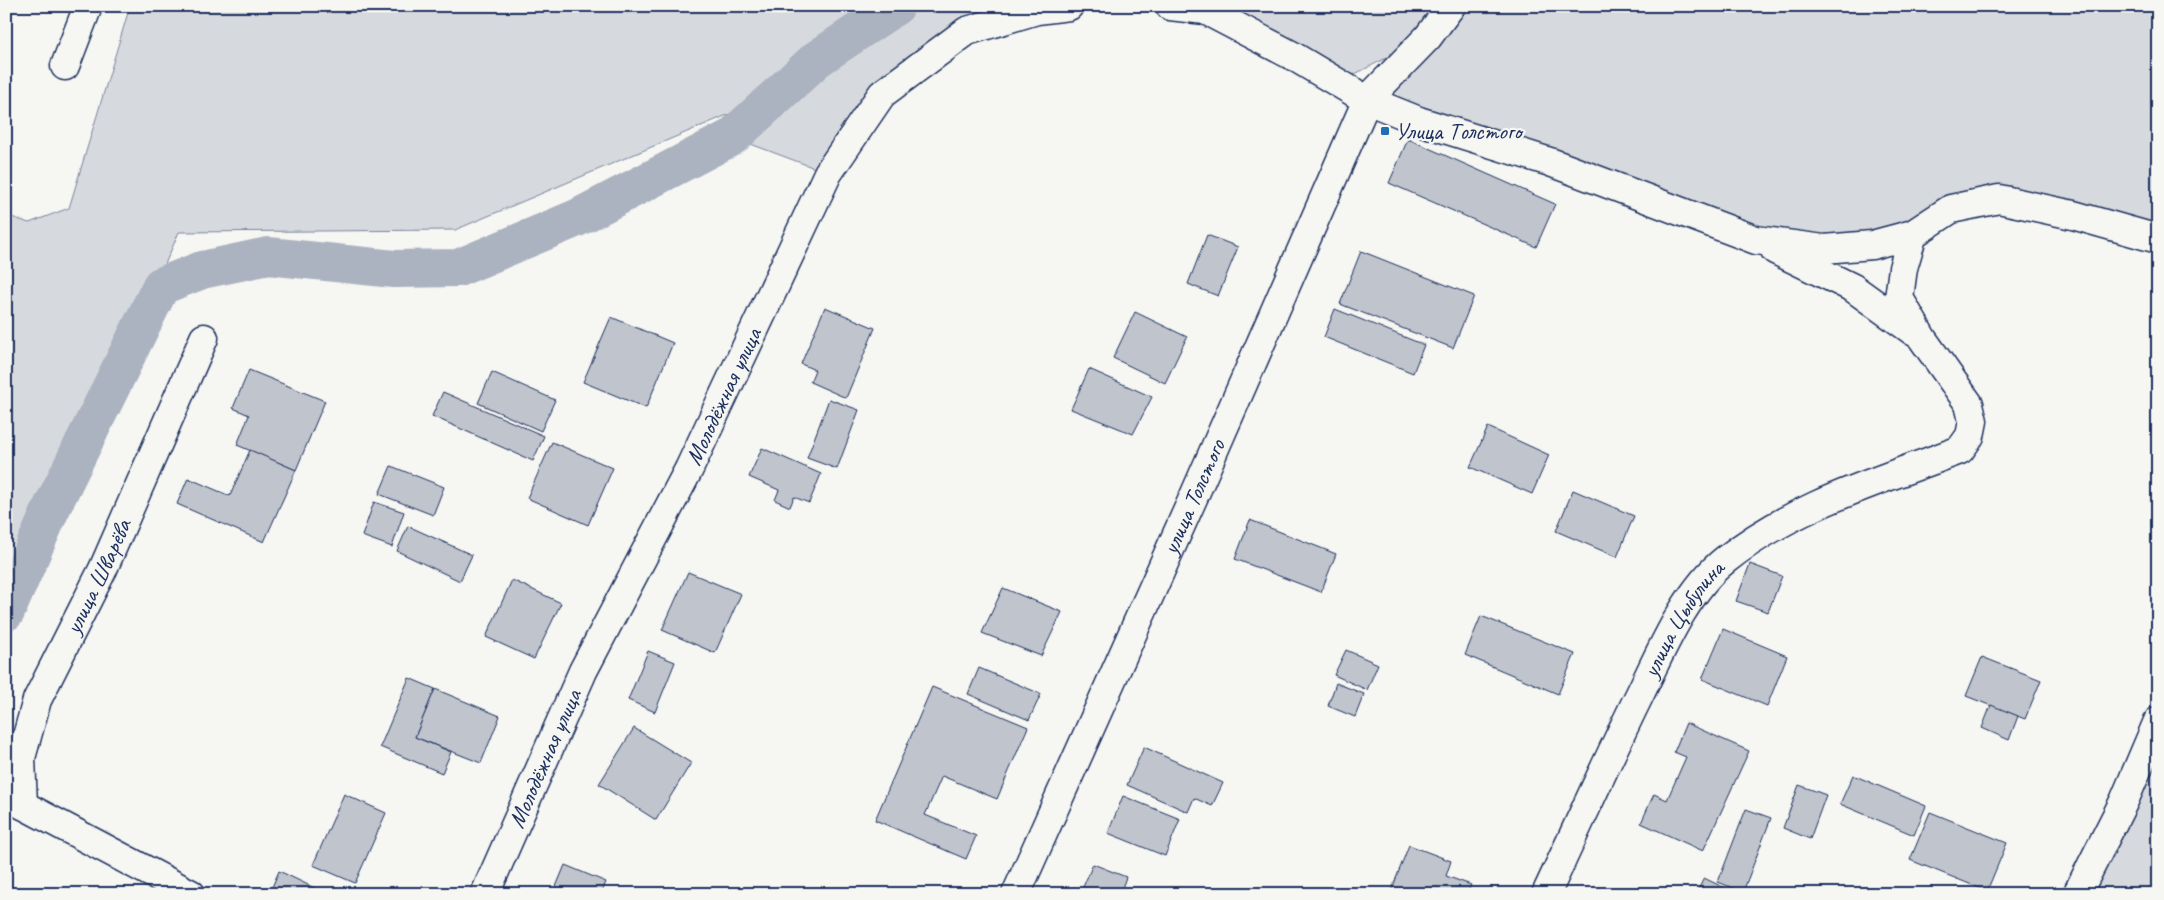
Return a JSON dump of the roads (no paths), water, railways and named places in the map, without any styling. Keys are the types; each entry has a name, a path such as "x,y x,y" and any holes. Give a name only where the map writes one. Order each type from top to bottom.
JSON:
{"street":[{"path":"65,66 88,6"},
{"name":"Молодёжная улица","path":"485,894 583,671 690,469 828,173 882,94 967,32 1037,10 1070,6"},
{"path":"1170,6 1205,10 1293,56 1367,100 1419,121 1550,162 1756,240 1853,288 1922,338"},
{"path":"1367,100 1428,36 1451,6"},
{"name":"улица Толстого","path":"1016,894 1190,505 1367,100"},
{"path":"1756,240 1824,249 1872,245 1913,234 1951,209 1999,199 2073,215 2158,239"},
{"path":"1913,234 1902,268 1899,298 1922,338"},
{"name":"улица Шварёва","path":"15,806 21,758 37,700 103,570 204,338"},
{"name":"улица Цыбулина","path":"1546,894 1668,637 1697,590 1723,561 1755,537 1820,502 1960,450 1970,436 1973,421 1969,404 1922,338"},
{"path":"2077,894 2124,801 2158,721"},
{"path":"15,806 191,894"}],"waterway":[{"path":"6,612 52,507 161,286 202,270 268,256 394,269 458,268 577,218 732,137 817,59 896,6"}],"place":[{"name":"Улица Толстого","path":"1385,131"}]}
